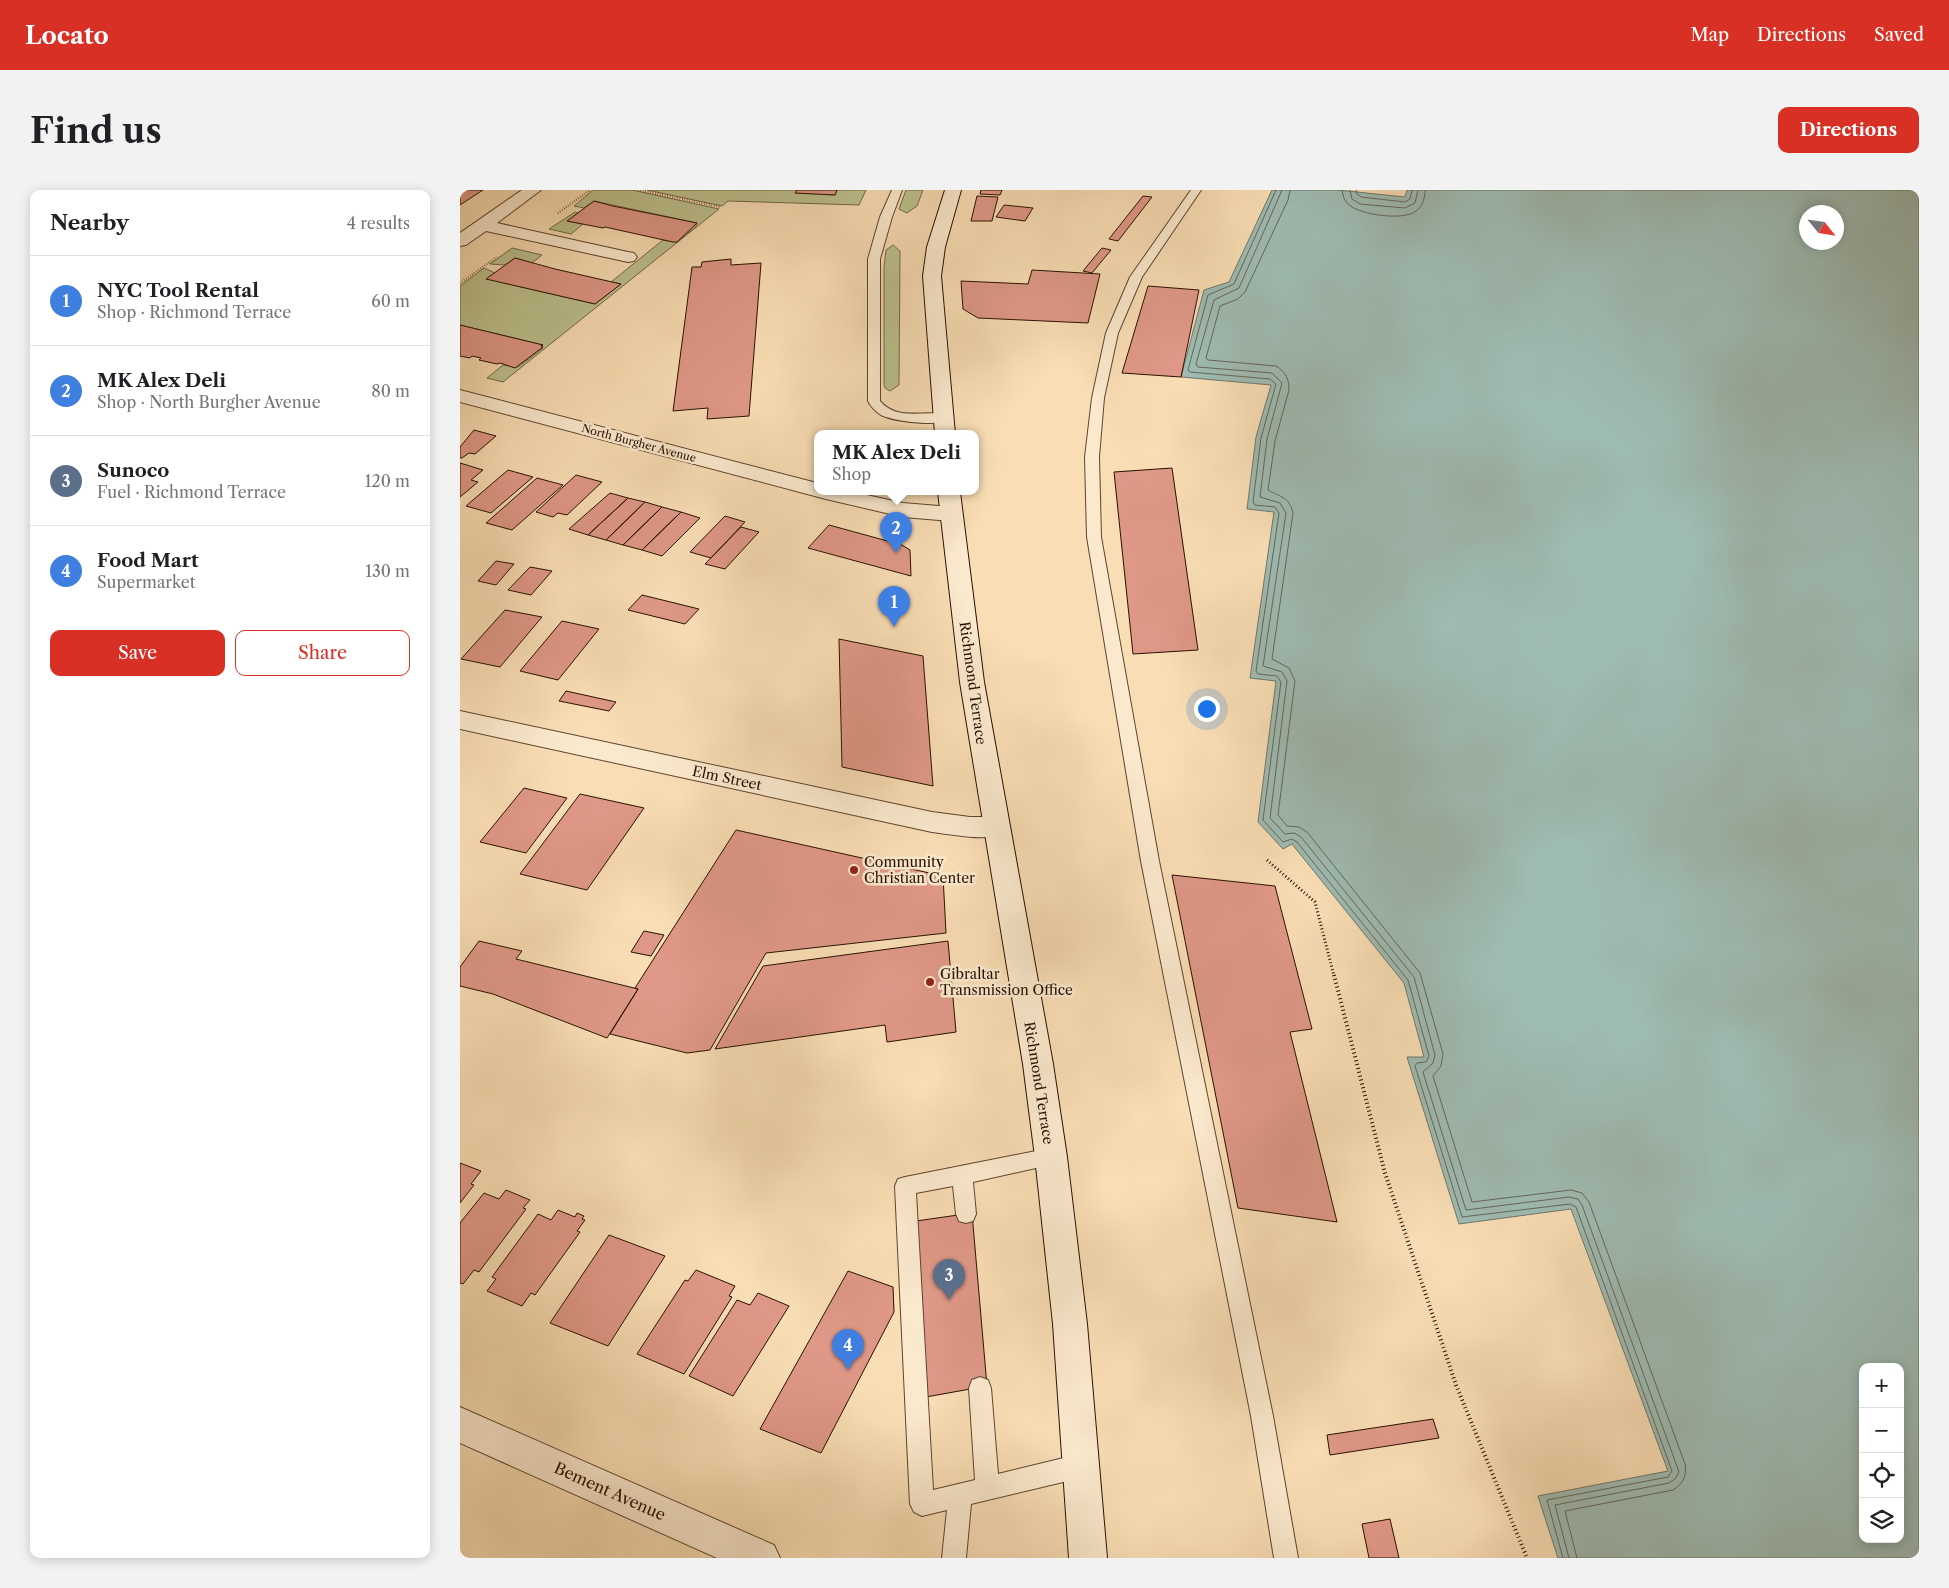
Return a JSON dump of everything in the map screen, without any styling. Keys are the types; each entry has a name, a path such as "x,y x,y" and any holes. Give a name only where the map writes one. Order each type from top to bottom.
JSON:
{"street":[{"path":"460,241 533,190"},
{"path":"944,426 932,276 936,247 953,190"},
{"path":"483,225 628,257"},
{"name":"North Burgher Avenue","path":"460,396 814,488"},
{"path":"839,495 903,510 950,503"},
{"name":"Richmond Terrace","path":"950,503 972,682 1038,1064 1051,1157 1070,1324 1088,1558"},
{"name":"Elm Street","path":"460,720 932,822 970,827 996,827"},
{"name":"Bement Avenue","path":"460,1425 761,1558"}],"lane":[{"path":"897,190 886,217 874,259 874,401 880,409 895,416 944,426"},
{"path":"1196,190 1136,277 1112,333 1098,398 1092,457 1094,537 1150,861 1260,1407 1286,1558"},
{"path":"1051,1157 905,1186 922,1504 1080,1466"},
{"path":"962,1175 966,1214"},
{"path":"980,1388 987,1489"},
{"path":"954,1558 960,1495"}],"path":[{"path":"638,190 720,207"},
{"path":"1266,860 1315,902 1385,1172 1456,1385 1527,1558"}],"green space":[{"path":"593,190 632,190 719,209 503,382 487,378 503,365 518,367 543,348 541,346 543,345 460,325 460,286 484,268 495,273 487,279 595,304 621,284 611,282 663,240 677,242 697,223 594,201 584,208 574,206"},
{"path":"647,190 797,190 796,193 835,195 837,190 866,190 859,205 728,201 722,206"},
{"path":"906,190 923,190 917,206 907,213 899,209"},
{"path":"575,212 578,213 568,221 583,224 571,234 549,229"},
{"path":"893,245 900,251 899,385 890,391 884,385 884,268 886,250"},
{"path":"512,248 542,255 532,263 515,258 505,265 490,264"}],"water":[{"path":"1272,190 1338,190 1405,197 1407,190 1919,190 1919,1558 1558,1558 1538,1496 1668,1471 1571,1209 1459,1224 1407,1057 1424,1057 1404,983 1292,844 1283,849 1258,822 1276,681 1250,678 1274,512 1247,509 1256,437 1271,385 1181,377 1204,290 1229,282"}],"building":[{"path":"460,190 483,190 460,205"},
{"path":"797,190 837,190 835,195 795,193"},
{"path":"981,190 1002,190 1000,195 980,194"},
{"path":"977,196 998,197 992,221 971,221"},
{"path":"1143,196 1152,197 1118,241 1109,239"},
{"path":"594,201 697,223 677,242 673,242 567,221"},
{"path":"1004,205 1033,208 1025,221 996,217"},
{"path":"1102,248 1111,250 1092,273 1083,271"},
{"path":"515,258 621,284 595,304 486,279"},
{"path":"731,259 731,265 761,263 749,416 707,419 708,408 673,411 692,267 701,267 702,262"},
{"path":"1032,270 1100,274 1088,323 978,318 963,309 961,281 1028,284"},
{"path":"1148,286 1199,290 1181,377 1122,373"},
{"path":"460,325 543,345 541,346 543,347 515,368 500,363 479,360 481,358 472,356 470,358 460,356"},
{"path":"474,430 496,436 475,454 469,453 460,458 460,447"},
{"path":"460,463 483,470 471,480 478,482 460,497"},
{"path":"1172,468 1198,650 1133,654 1114,472"},
{"path":"508,470 533,477 491,513 466,506"},
{"path":"576,475 602,482 567,515 558,513 553,517 536,512"},
{"path":"537,478 563,485 512,530 486,523"},
{"path":"610,493 628,498 588,535 569,529"},
{"path":"628,498 645,502 606,540 588,535"},
{"path":"645,502 662,507 623,545 606,540"},
{"path":"662,507 681,512 642,550 623,545"},
{"path":"681,512 700,518 662,556 642,550"},
{"path":"725,516 745,522 711,558 690,552"},
{"path":"829,525 902,545 910,550 911,576 808,548"},
{"path":"741,527 759,532 725,569 705,564"},
{"path":"496,561 514,564 496,585 478,581"},
{"path":"530,567 552,571 531,595 508,590"},
{"path":"642,595 699,609 685,624 628,610"},
{"path":"505,610 542,617 500,667 461,659"},
{"path":"562,621 599,629 558,680 520,671"},
{"path":"839,639 923,656 933,786 842,767"},
{"path":"566,691 616,702 609,711 559,701"},
{"path":"524,788 567,798 526,853 480,842"},
{"path":"580,794 644,808 587,890 520,874"},
{"path":"736,830 943,876 946,933 766,953 710,1050 687,1053 610,1034 638,989 635,988"},
{"path":"1172,875 1275,886 1312,1029 1290,1032 1337,1222 1238,1208"},
{"path":"644,931 664,935 651,956 631,952"},
{"path":"479,941 522,951 516,959 638,989 607,1038 493,994 460,986 460,967"},
{"path":"948,941 956,1032 887,1042 885,1025 715,1049 763,966"},
{"path":"460,1163 481,1171 471,1184 474,1185 460,1203"},
{"path":"506,1190 530,1200 523,1208 526,1209 479,1272 474,1270 463,1284 460,1283 460,1223 484,1193 499,1199"},
{"path":"558,1210 575,1217 577,1213 584,1216 582,1219 585,1220 577,1231 580,1232 535,1295 531,1293 522,1306 487,1291 496,1279 492,1277 538,1214 551,1220"},
{"path":"972,1213 987,1386 926,1397 916,1221"},
{"path":"609,1235 665,1256 608,1346 550,1323"},
{"path":"696,1270 735,1286 729,1296 732,1297 684,1374 637,1354 685,1280 688,1281"},
{"path":"848,1271 893,1287 894,1312 821,1453 760,1429"},
{"path":"758,1293 789,1306 733,1396 689,1376 737,1300 750,1305"},
{"path":"1433,1419 1439,1438 1330,1455 1327,1435"},
{"path":"1390,1519 1399,1558 1369,1558 1362,1524"}],"place":[{"name":"MK Alex Deli","path":"896,553"},
{"name":"NYC Tool Rental","path":"894,627"},
{"name":"Community Christian Center","path":"854,870"},
{"name":"Gibraltar Transmission Office","path":"930,982"},
{"name":"Sunoco","path":"949,1300"},
{"name":"Food Mart","path":"848,1370"}]}
